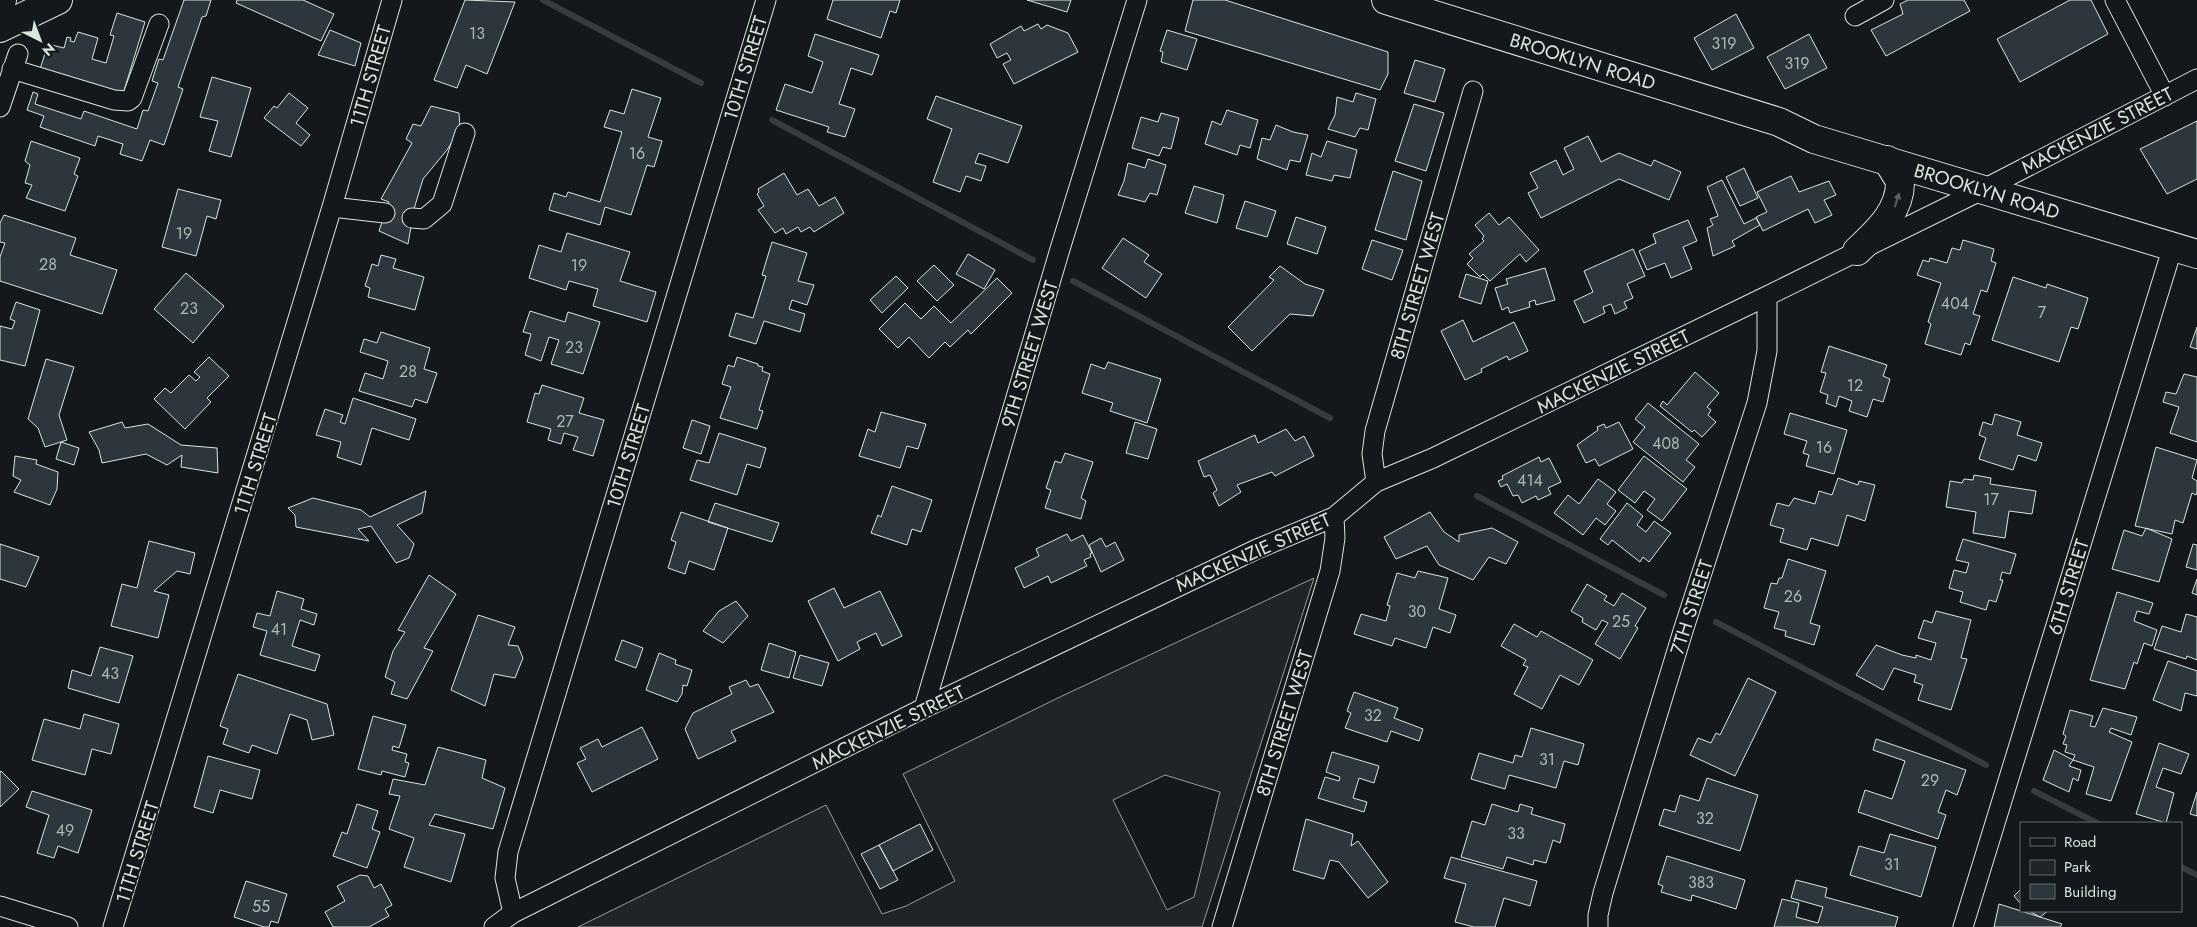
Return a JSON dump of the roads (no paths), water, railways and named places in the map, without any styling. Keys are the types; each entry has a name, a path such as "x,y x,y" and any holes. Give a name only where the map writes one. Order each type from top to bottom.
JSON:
{"main road":[{"path":"0,28 58,0"},
{"name":"BROOKLYN ROAD","path":"1386,0 1779,122 1814,139 2189,247"},
{"name":"BROOKLYN ROAD","path":"1779,122 1801,121 1818,123 2008,176 2189,247"},
{"path":"1857,251 1877,232 1897,203 1900,181 1887,160"}],"street":[{"name":"11TH STREET","path":"113,927 332,207 392,0"},
{"name":"10TH STREET","path":"514,914 505,878 508,852 766,0"},
{"name":"9TH STREET WEST","path":"924,708 1055,266 1137,0"},
{"path":"1854,16 1884,0"},
{"path":"2116,0 2165,96"},
{"path":"0,107 15,62 114,100 128,101 132,98 159,24"},
{"name":"MACKENZIE STREET","path":"494,927 514,914 924,708 1257,549 1334,517 1376,482 1433,458 1767,296 1984,189 2197,79"},
{"name":"8TH STREET WEST","path":"1376,482 1372,454 1375,431 1473,91"},
{"path":"412,218 424,219 442,204 465,133"},
{"path":"332,207 385,213"},
{"name":"6TH STREET","path":"1963,927 2189,247"},
{"name":"7TH STREET","path":"1602,923 1684,631 1757,403 1767,351 1767,296"},
{"name":"8TH STREET WEST","path":"1222,927 1330,571 1335,538 1334,517"},
{"path":"0,906 68,927"}],"waterway":[{"path":"543,0 701,83"},
{"path":"772,120 1033,260"},
{"path":"1073,281 1330,418"},
{"path":"1477,496 1664,595"},
{"path":"1716,622 1986,765"},
{"path":"2034,791 2095,822"},
{"path":"2182,868 2197,875"}],"tunnel":[{"path":"385,213 412,218"}]}
